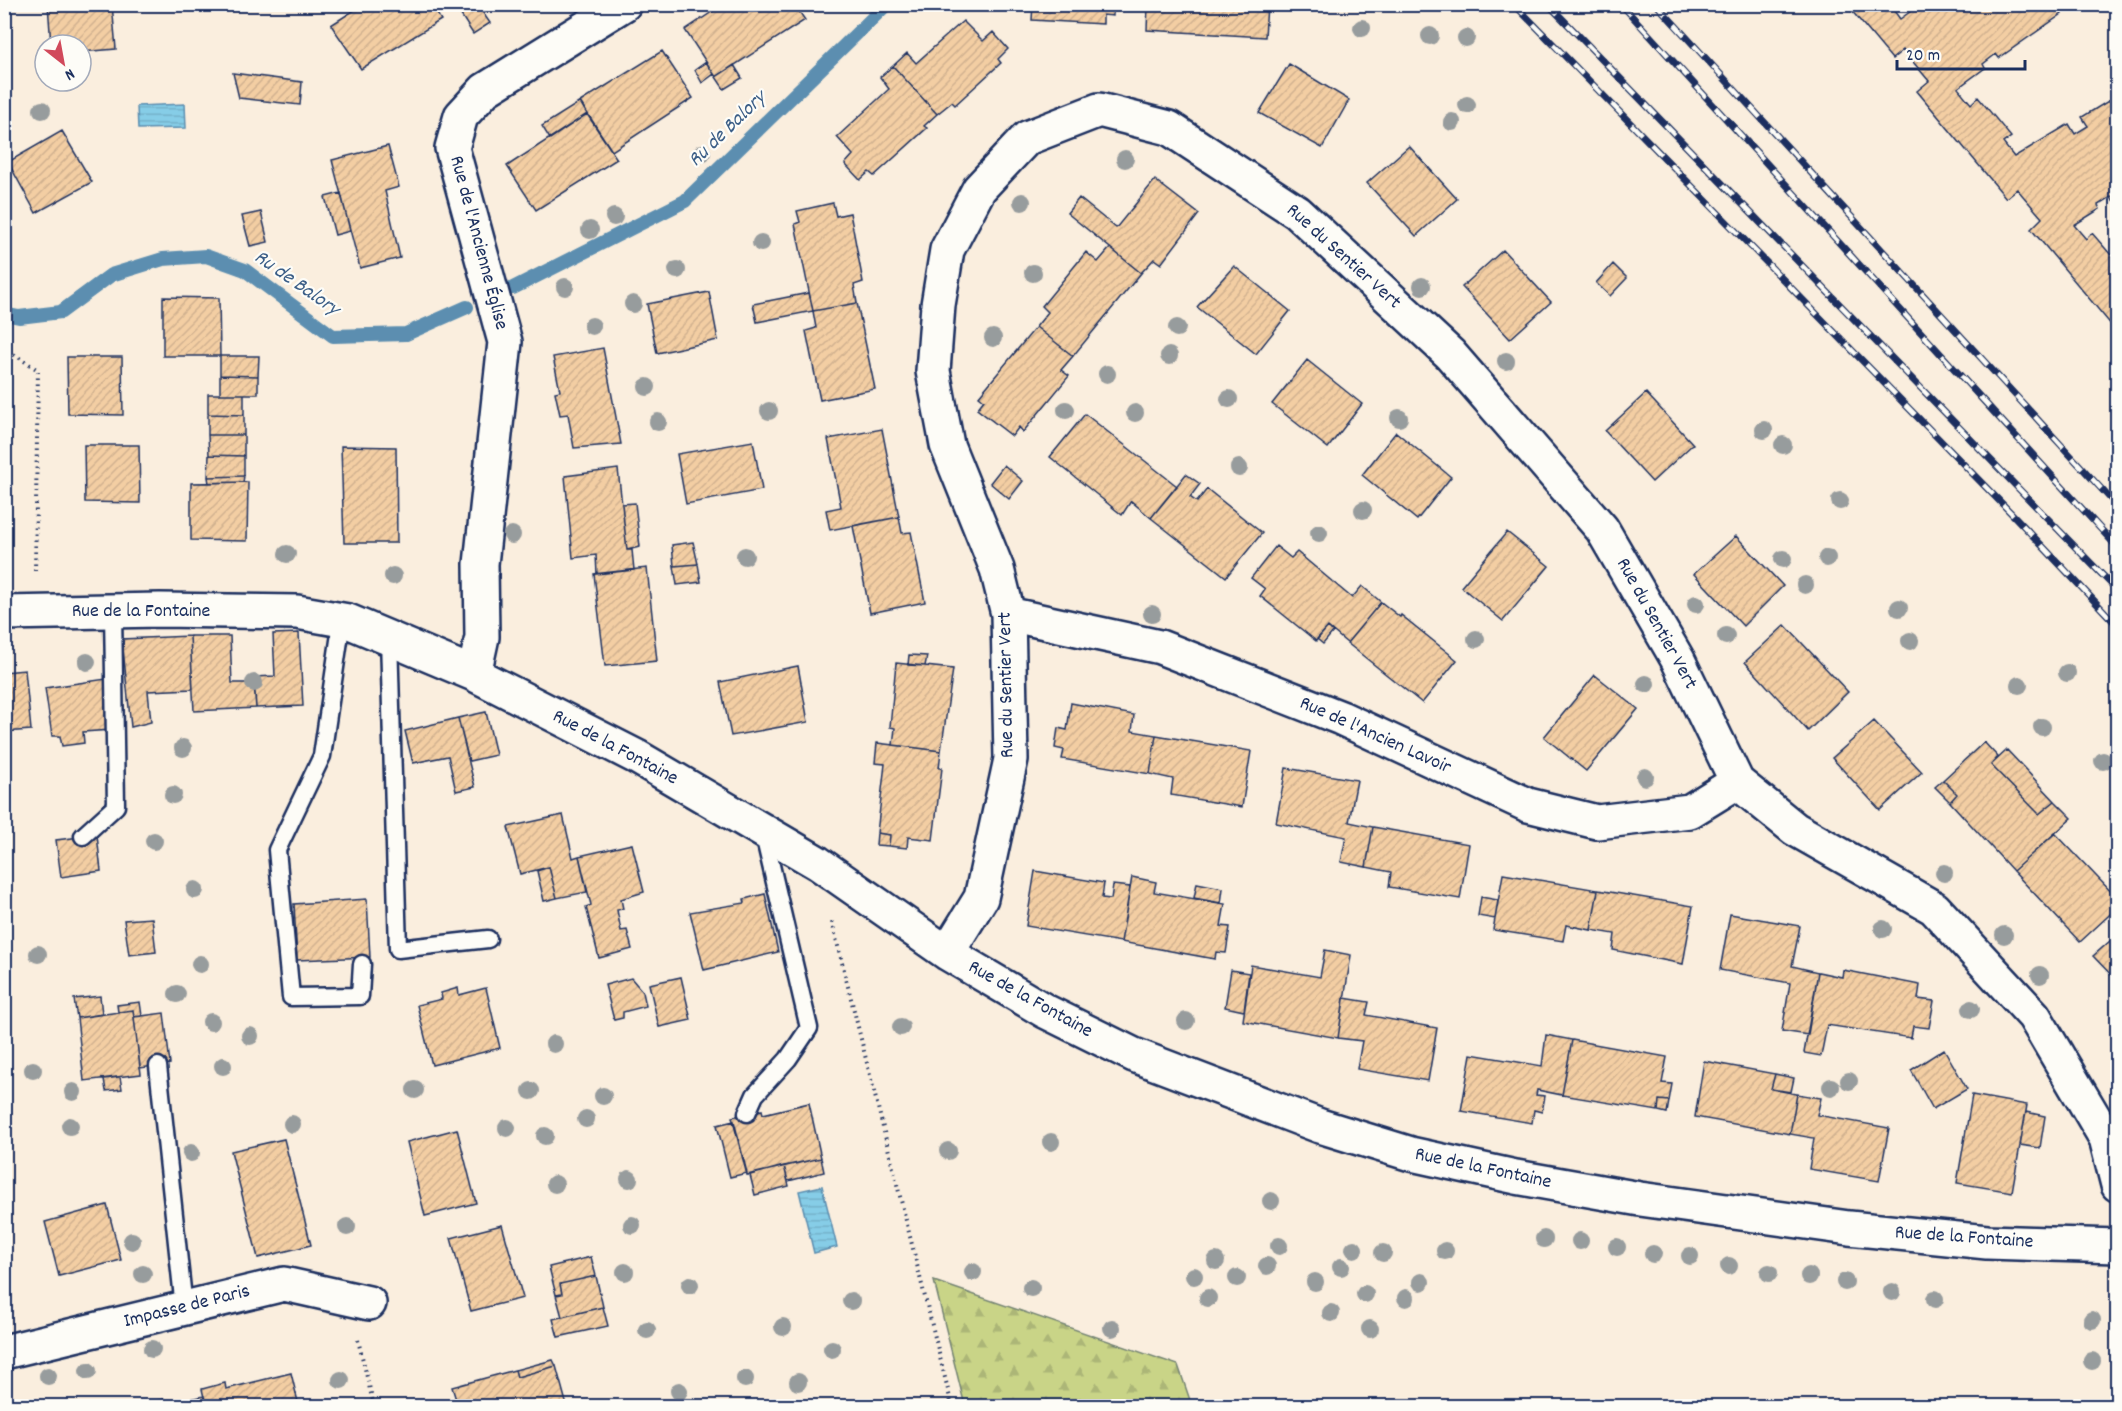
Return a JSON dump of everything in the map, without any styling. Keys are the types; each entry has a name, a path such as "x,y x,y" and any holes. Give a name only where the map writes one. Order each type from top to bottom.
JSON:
{"street":[{"name":"Rue de l'Ancienne Église","path":"474,674 482,637 481,564 505,342 452,148 461,116 485,90 624,4"},
{"name":"Rue du Sentier Vert","path":"946,953 981,898 1011,759 1008,614 997,569 947,445 933,371 938,305 947,250 979,189 1027,138 1099,110 1169,128 1297,212 1450,354 1602,528 1678,660 1737,782 1795,830 1934,908 2034,1016 2106,1138 2118,1185"},
{"name":"Rue de la Fontaine","path":"19,613 297,612 342,620 389,638 474,674 637,758 818,863 946,953 1045,1011 1134,1055 1320,1126 1411,1154 1516,1177 1617,1195 1849,1228 1987,1242 2118,1246"},
{"name":"Rue de l'Ancien Lavoir","path":"1008,614 1160,647 1341,718 1528,805 1597,822 1689,811 1737,782"},
{"name":"Impasse de Paris","path":"4,1352 284,1284 358,1300"}],"lane":[{"path":"83,836 116,806 113,611"},
{"path":"342,620 322,756 277,850 291,997 360,996 362,964"},
{"path":"389,638 398,949 488,939"},
{"path":"747,1113 755,1095 788,1059 809,1029 764,831"},
{"path":"158,1066 184,1308"}],"path":[{"path":"4,348 38,370 19,613"},
{"path":"832,920 952,1407"},
{"path":"358,1300 374,1407"}],"green space":[{"path":"934,1281 1178,1365 1192,1406 965,1406"}],"water":[{"path":"185,104 186,128 138,129 137,106"},
{"path":"822,1186 837,1247 814,1253 799,1191"}],"building":[{"path":"48,4 112,4 116,49 93,51 93,33 50,33"},
{"path":"364,4 431,4 441,20 361,69 331,25"},
{"path":"454,4 497,4 483,13 490,23 473,34"},
{"path":"724,4 794,4 805,20 716,77 685,30"},
{"path":"1033,4 1113,4 1113,16 1103,15 1103,24 1032,20"},
{"path":"1148,4 1267,4 1265,37 1147,30"},
{"path":"1846,4 1889,4 1900,19 1921,4 2056,4 2062,14 1999,58 1996,54 1983,64 1985,68 1958,88 1971,104 1978,97 2011,137 2003,143 2014,157 2069,124 2075,134 2088,126 2082,117 2118,95 2118,198 2113,201 2111,197 2098,205 2100,209 2074,225 2086,239 2092,233 2118,263 2118,333 2031,229 2042,218 2017,189 2006,198 1917,91 1929,81 1903,50 1892,59"},
{"path":"963,21 983,41 993,32 1008,49 998,59 1001,63 955,105 952,102 937,114 893,66 907,53 916,63"},
{"path":"662,51 693,98 612,151 580,102"},
{"path":"706,62 714,74 702,83 695,70"},
{"path":"1289,64 1349,100 1322,148 1259,113"},
{"path":"734,65 742,78 724,89 716,77"},
{"path":"893,66 937,114 924,126 927,128 874,176 869,172 860,180 845,164 853,155 837,137 889,89 880,77"},
{"path":"233,73 302,82 300,105 239,98"},
{"path":"580,102 587,114 550,139 542,126"},
{"path":"587,114 617,159 536,210 507,166"},
{"path":"62,131 92,182 36,213 8,162"},
{"path":"388,146 399,187 385,191 400,258 360,268 332,160"},
{"path":"1409,146 1457,199 1416,236 1367,183"},
{"path":"1155,180 1199,214 1161,264 1154,259 1141,273 1067,213 1079,198 1116,228"},
{"path":"341,193 350,231 335,235 325,197"},
{"path":"833,203 836,216 850,213 863,282 854,285 857,303 813,311 795,224 800,222 797,211"},
{"path":"261,212 268,242 250,246 242,216"},
{"path":"1110,248 1141,273 1073,356 1036,327 1048,312 1042,306 1086,252 1098,262"},
{"path":"1503,250 1551,302 1510,339 1462,287"},
{"path":"1613,264 1627,278 1610,296 1596,283"},
{"path":"1234,266 1290,311 1256,354 1197,307"},
{"path":"709,292 718,340 657,353 647,304"},
{"path":"809,293 813,311 757,322 753,304"},
{"path":"163,297 219,298 220,356 163,356"},
{"path":"857,303 875,389 820,400 806,331 816,328 813,311"},
{"path":"1036,327 1073,356 1061,370 1069,376 1023,432 1019,427 1012,436 977,409 984,400 979,396"},
{"path":"603,348 621,444 574,448 568,414 560,415 555,392 560,391 553,357"},
{"path":"220,356 259,356 258,376 220,375"},
{"path":"67,357 122,357 123,415 68,414"},
{"path":"1307,360 1362,404 1328,448 1272,404"},
{"path":"220,375 258,376 258,394 220,394"},
{"path":"1646,393 1693,444 1652,482 1605,431"},
{"path":"208,394 244,394 244,415 208,414"},
{"path":"208,414 244,415 244,435 208,435"},
{"path":"1085,414 1177,486 1151,518 1131,501 1122,515 1050,457"},
{"path":"882,429 899,517 830,530 826,510 841,507 828,439"},
{"path":"1396,432 1451,477 1417,520 1362,475"},
{"path":"208,435 244,435 244,456 209,455"},
{"path":"753,441 762,490 686,504 677,454"},
{"path":"84,445 139,445 140,503 85,502"},
{"path":"341,446 396,447 397,543 344,543"},
{"path":"209,455 244,456 244,476 208,477"},
{"path":"1004,465 1023,481 1009,499 990,483"},
{"path":"618,469 627,550 632,550 634,570 597,574 596,555 573,558 565,476"},
{"path":"1186,474 1200,484 1190,497 1197,502 1207,489 1262,533 1226,577 1151,518"},
{"path":"244,476 243,482 209,483 208,477"},
{"path":"248,482 247,541 191,540 191,483"},
{"path":"635,503 640,547 627,550 622,504"},
{"path":"899,517 902,533 911,532 925,602 870,613 853,526"},
{"path":"1507,532 1549,566 1503,621 1461,587"},
{"path":"1736,536 1783,586 1743,626 1694,574"},
{"path":"693,542 698,564 674,566 672,545"},
{"path":"1276,546 1291,558 1297,552 1352,598 1362,586 1381,602 1347,643 1328,627 1316,641 1260,596 1265,589 1251,578"},
{"path":"698,564 701,582 677,585 674,566"},
{"path":"647,568 657,661 605,666 594,574"},
{"path":"1381,602 1457,660 1422,703 1347,643"},
{"path":"1785,625 1848,692 1808,731 1745,662"},
{"path":"1328,627 1333,632 1323,644 1317,639"},
{"path":"299,633 303,706 256,708 254,677 275,676 273,634"},
{"path":"190,636 193,689 148,691 151,722 131,727 122,639"},
{"path":"190,636 230,636 232,683 254,683 256,708 194,711"},
{"path":"909,655 927,656 925,666 908,665"},
{"path":"896,663 953,669 941,751 893,745 895,728 890,727"},
{"path":"798,666 808,722 731,736 720,682"},
{"path":"25,670 31,730 4,732 4,672"},
{"path":"1595,675 1638,709 1586,771 1544,737"},
{"path":"106,679 111,730 83,732 84,743 62,746 60,736 52,736 45,688"},
{"path":"1071,703 1134,715 1132,731 1156,735 1150,774 1062,759 1064,750 1055,748 1058,728 1067,730"},
{"path":"486,712 496,755 469,761 458,718"},
{"path":"458,718 475,787 456,791 448,756 413,763 405,731"},
{"path":"1874,721 1922,772 1880,810 1832,758"},
{"path":"1156,735 1251,751 1242,807 1171,795 1173,779 1150,774"},
{"path":"1984,742 1998,757 1991,765 2039,814 2055,801 2072,818 2013,871 1950,802 1957,794 1943,780"},
{"path":"877,743 941,751 939,768 942,768 933,840 908,837 907,848 889,846 890,835 877,833 885,764 875,763"},
{"path":"2007,750 2055,801 2039,814 1991,765"},
{"path":"1286,768 1357,780 1349,822 1373,827 1366,867 1341,862 1346,837 1276,823"},
{"path":"1943,780 1957,794 1950,802 1935,787"},
{"path":"563,815 573,858 579,856 587,892 557,898 549,867 520,874 508,827"},
{"path":"1373,827 1469,844 1460,899 1389,887 1391,872 1366,867"},
{"path":"877,833 890,835 889,846 876,845"},
{"path":"2055,833 2118,899 2118,907 2080,942 2013,871"},
{"path":"97,835 101,871 61,877 56,840"},
{"path":"632,844 644,892 621,899 623,909 617,910 621,931 627,930 632,949 599,958 586,907 591,905 579,856"},
{"path":"549,867 557,898 544,901 537,871"},
{"path":"1035,871 1104,883 1102,898 1111,899 1113,885 1130,887 1121,942 1026,926"},
{"path":"1503,874 1598,890 1591,930 1566,925 1563,941 1493,930"},
{"path":"1132,877 1156,882 1154,892 1225,904 1221,926 1230,927 1226,953 1216,952 1215,959 1121,942"},
{"path":"1197,883 1223,888 1221,903 1194,898"},
{"path":"1598,890 1693,906 1683,964 1613,950 1615,934 1591,930"},
{"path":"765,894 778,952 704,970 690,912 745,903 744,899"},
{"path":"1481,897 1498,900 1495,919 1478,916"},
{"path":"367,899 370,957 297,960 294,904"},
{"path":"1730,914 1800,926 1792,966 1818,972 1808,1035 1782,1031 1790,983 1720,970"},
{"path":"152,918 156,952 129,955 124,920"},
{"path":"2118,934 2118,982 2093,956"},
{"path":"1325,950 1351,955 1338,1038 1243,1021 1251,965 1320,977"},
{"path":"1231,970 1249,973 1244,1011 1225,1007"},
{"path":"1843,970 1920,985 1918,999 1934,1001 1929,1028 1913,1026 1911,1038 1827,1025 1821,1056 1804,1053 1818,972 1842,977"},
{"path":"681,977 691,1020 659,1027 649,984"},
{"path":"631,978 643,992 646,1006 623,1012 623,1018 614,1020 605,985"},
{"path":"458,988 459,995 486,988 500,1048 432,1065 417,1005 442,999 441,993"},
{"path":"100,996 102,1014 77,1018 74,999"},
{"path":"1344,998 1369,1002 1366,1015 1437,1028 1428,1081 1357,1069 1362,1041 1338,1038"},
{"path":"140,1002 142,1016 134,1017 133,1010 118,1012 117,1005"},
{"path":"133,1010 141,1074 84,1081 77,1018"},
{"path":"164,1013 170,1064 140,1068 134,1017"},
{"path":"1546,1035 1572,1040 1562,1095 1537,1090 1536,1095 1545,1096 1542,1112 1534,1110 1532,1123 1461,1111 1471,1054 1542,1066"},
{"path":"1572,1040 1667,1057 1662,1083 1672,1084 1669,1101 1659,1100 1658,1111 1562,1095"},
{"path":"1944,1049 1967,1089 1933,1109 1911,1070"},
{"path":"1704,1061 1775,1074 1771,1089 1797,1094 1790,1134 1695,1117"},
{"path":"1775,1074 1794,1078 1791,1092 1771,1089"},
{"path":"120,1077 122,1089 106,1091 104,1079"},
{"path":"1797,1094 1821,1098 1817,1115 1889,1128 1879,1181 1809,1169 1814,1138 1790,1134"},
{"path":"1972,1095 2027,1105 2012,1192 1957,1183"},
{"path":"1659,1100 1669,1101 1667,1113 1658,1111"},
{"path":"809,1103 821,1158 747,1175 732,1117 762,1110 763,1114"},
{"path":"2026,1112 2045,1116 2040,1148 2020,1145"},
{"path":"734,1121 747,1173 730,1177 717,1125"},
{"path":"457,1129 476,1203 425,1216 407,1142"},
{"path":"284,1139 311,1245 258,1258 231,1151"},
{"path":"821,1158 824,1172 788,1181 784,1166"},
{"path":"784,1166 789,1186 755,1195 750,1175"},
{"path":"107,1205 121,1260 59,1276 45,1222"},
{"path":"502,1225 523,1298 471,1311 451,1238"},
{"path":"591,1257 596,1276 560,1284 562,1294 556,1295 549,1267"},
{"path":"596,1276 603,1307 562,1317 556,1295 562,1294 560,1284"},
{"path":"603,1307 608,1326 558,1337 553,1319"},
{"path":"553,1360 556,1366 517,1377 515,1370"},
{"path":"556,1366 567,1406 458,1406 452,1387 515,1370 517,1377"},
{"path":"291,1373 299,1406 206,1406 202,1389 225,1383 226,1389"},
{"path":"204,1396 206,1406 138,1406 165,1399 166,1404"}],"waterway":[{"name":"Ru de Balory","path":"513,288 685,201 887,4"},
{"name":"Ru de Balory","path":"4,314 19,317 61,312 111,275 163,259 206,256 245,270 333,336 406,334 467,307"}],"railway":[{"path":"1514,4 2016,518 2118,626"},
{"path":"1548,4 2118,591"},
{"path":"1621,4 2118,548"},
{"path":"1656,4 2118,507"}]}
